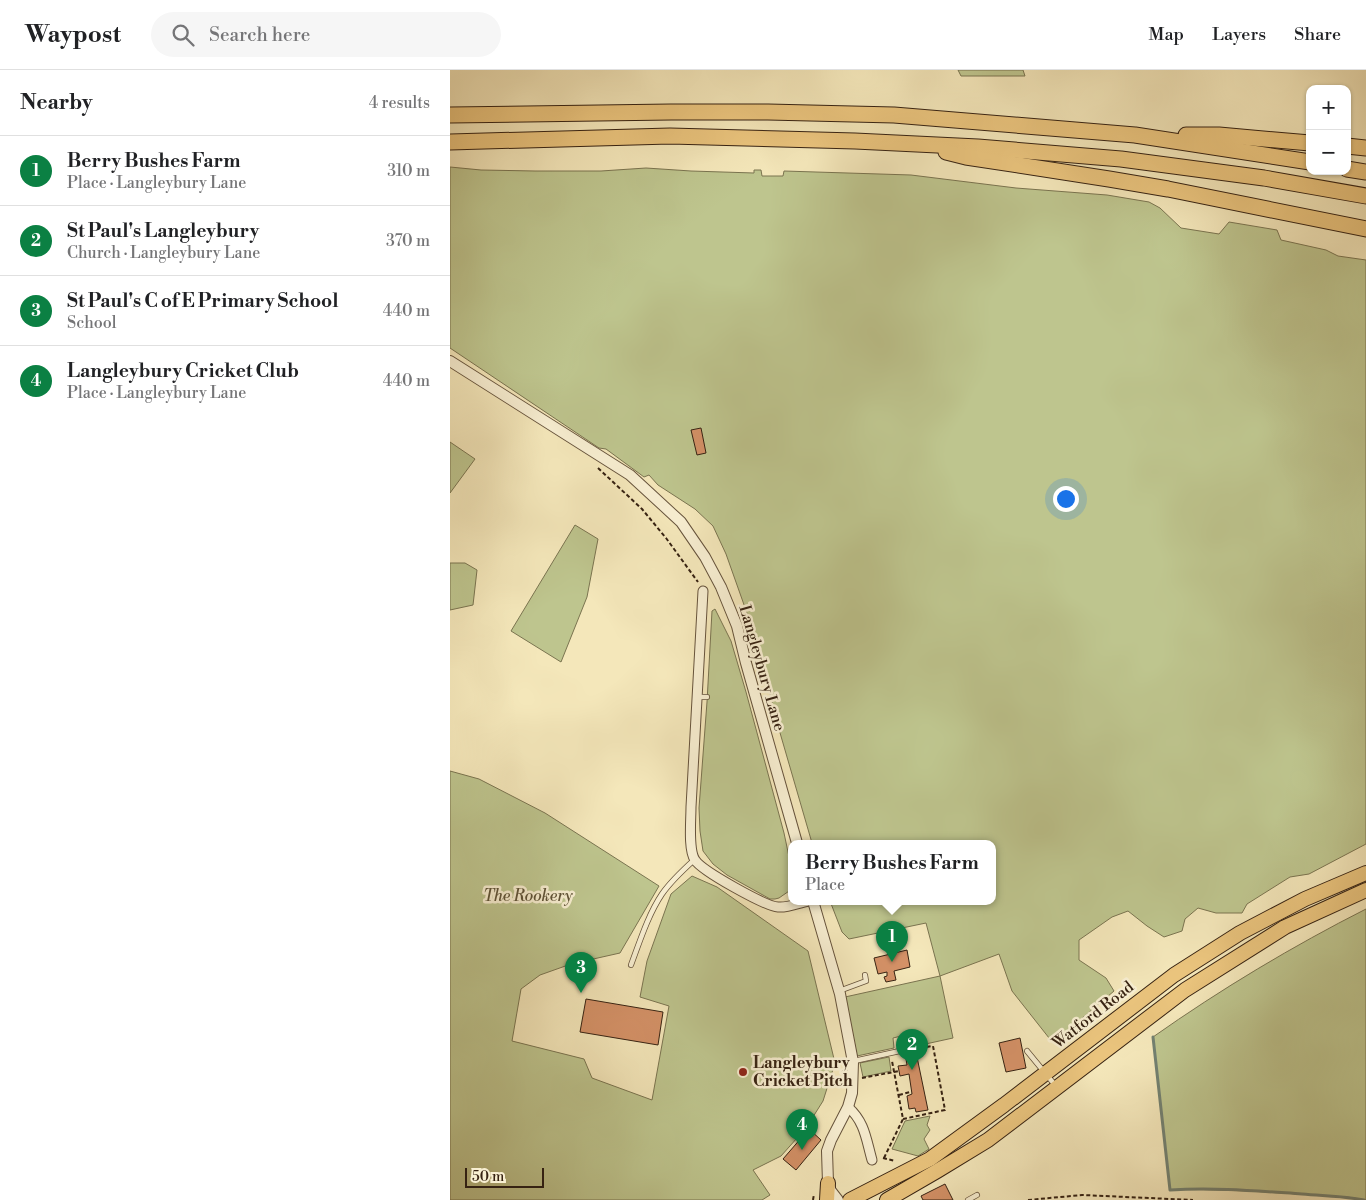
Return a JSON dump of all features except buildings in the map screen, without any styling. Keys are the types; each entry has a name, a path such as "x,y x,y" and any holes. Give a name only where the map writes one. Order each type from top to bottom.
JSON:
{"highway":[{"path":"450,115 671,112 894,115 1135,135 1306,161"},
{"path":"1135,135 1219,135 1306,143"},
{"path":"450,142 670,136 978,147 1121,160 1264,178 1366,196"},
{"path":"906,143 966,157 1159,187 1366,229"},
{"path":"1351,146 1366,148"},
{"path":"1351,170 1366,172"},
{"name":"Watford Road","path":"850,1200 930,1159 1174,975 1240,933 1305,898 1366,873"},
{"path":"889,1199 988,1140 1185,990 1285,927 1366,890"},
{"path":"828,1179 828,1200"}],"street":[{"name":"Langleybury Lane","path":"450,361 630,475 681,522 705,556 721,587 737,626 795,840"},
{"path":"703,591 702,697 690,832 694,860 701,867 723,881 764,903 777,907 794,905"},
{"path":"814,905 839,991 853,1062 852,1093 848,1107 827,1151 828,1179 831,1191 838,1200"},
{"path":"848,1107 862,1123 872,1160"},
{"path":"828,1179 836,1189 850,1200"}],"lane":[{"path":"631,964 652,913 663,893 694,860"},
{"path":"839,991 866,981 865,975"},
{"path":"853,1062 918,1047"},
{"path":"1027,1052 1057,1088"},
{"path":"968,1200 977,1195"}],"path":[{"path":"595,465 628,495 655,524 687,566 703,591"},
{"path":"903,1119 946,1110 933,1046 921,1049 918,1047"},
{"path":"884,1158 903,1119 890,1053"},
{"path":"862,1078 899,1071"},
{"path":"899,1095 910,1092"},
{"path":"872,1160 884,1158 895,1161"},
{"path":"1028,1200 1082,1195 1193,1200"}],"green space":[{"path":"958,70 1023,70 1025,76 961,76"},
{"path":"450,167 481,170 535,171 601,171 646,168 754,173 754,170 761,170 762,176 783,176 784,171 911,175 1016,188 1107,195 1149,202 1160,208 1181,228 1219,234 1229,222 1277,230 1281,240 1326,250 1338,256 1366,260 1366,844 1309,874 1290,877 1247,904 1242,913 1216,913 1198,908 1185,919 1182,931 1164,937 1128,911 1112,917 1079,940 1079,960 1106,978 1114,991 1053,1043 1012,991 999,954 940,976 926,923 849,939 842,932 832,905 996,905 996,840 811,840 776,719 759,647 726,554 713,526 695,509 658,485 649,475 644,477 606,449 599,448 450,348"},
{"path":"450,442 475,459 450,493"},
{"path":"575,525 598,539 587,597 561,662 511,631"},
{"path":"450,563 465,563 477,570 473,605 450,610"},
{"path":"715,609 731,641 784,833 788,852 788,892 775,899 770,899 727,875 713,864 703,851 699,808 712,611"},
{"name":"The Rookery","path":"450,771 479,779 545,813 659,886 620,953 571,964 540,975 521,989 512,1041 584,1059 592,1078 652,1100 669,1006 640,997 647,961 671,894 692,876 717,887 808,951 835,1063 823,1101 806,1128 781,1156 753,1170 770,1195 762,1200 450,1200"},
{"path":"1366,909 1366,1200 1347,1197 1248,1191 1170,1190 1153,1037 1258,969"},
{"path":"940,976 953,1038 921,1045 918,1032 893,1038 894,1048 857,1056 845,997"},
{"path":"889,1057 891,1071 863,1077 860,1063"},
{"path":"930,1116 927,1125 930,1130 924,1139 929,1149 918,1156 892,1149 905,1121"}],"waterway":[{"path":"1153,1037 1170,1190 1236,1190 1333,1196 1364,1200"}],"place":[{"name":"Berry Bushes Farm","path":"892,962"},
{"name":"St Paul's C of E Primary School","path":"581,993"},
{"name":"St Paul's Langleybury","path":"912,1070"},
{"name":"Langleybury Cricket Pitch","path":"743,1072"},
{"name":"Langleybury Cricket Club","path":"802,1150"}]}
